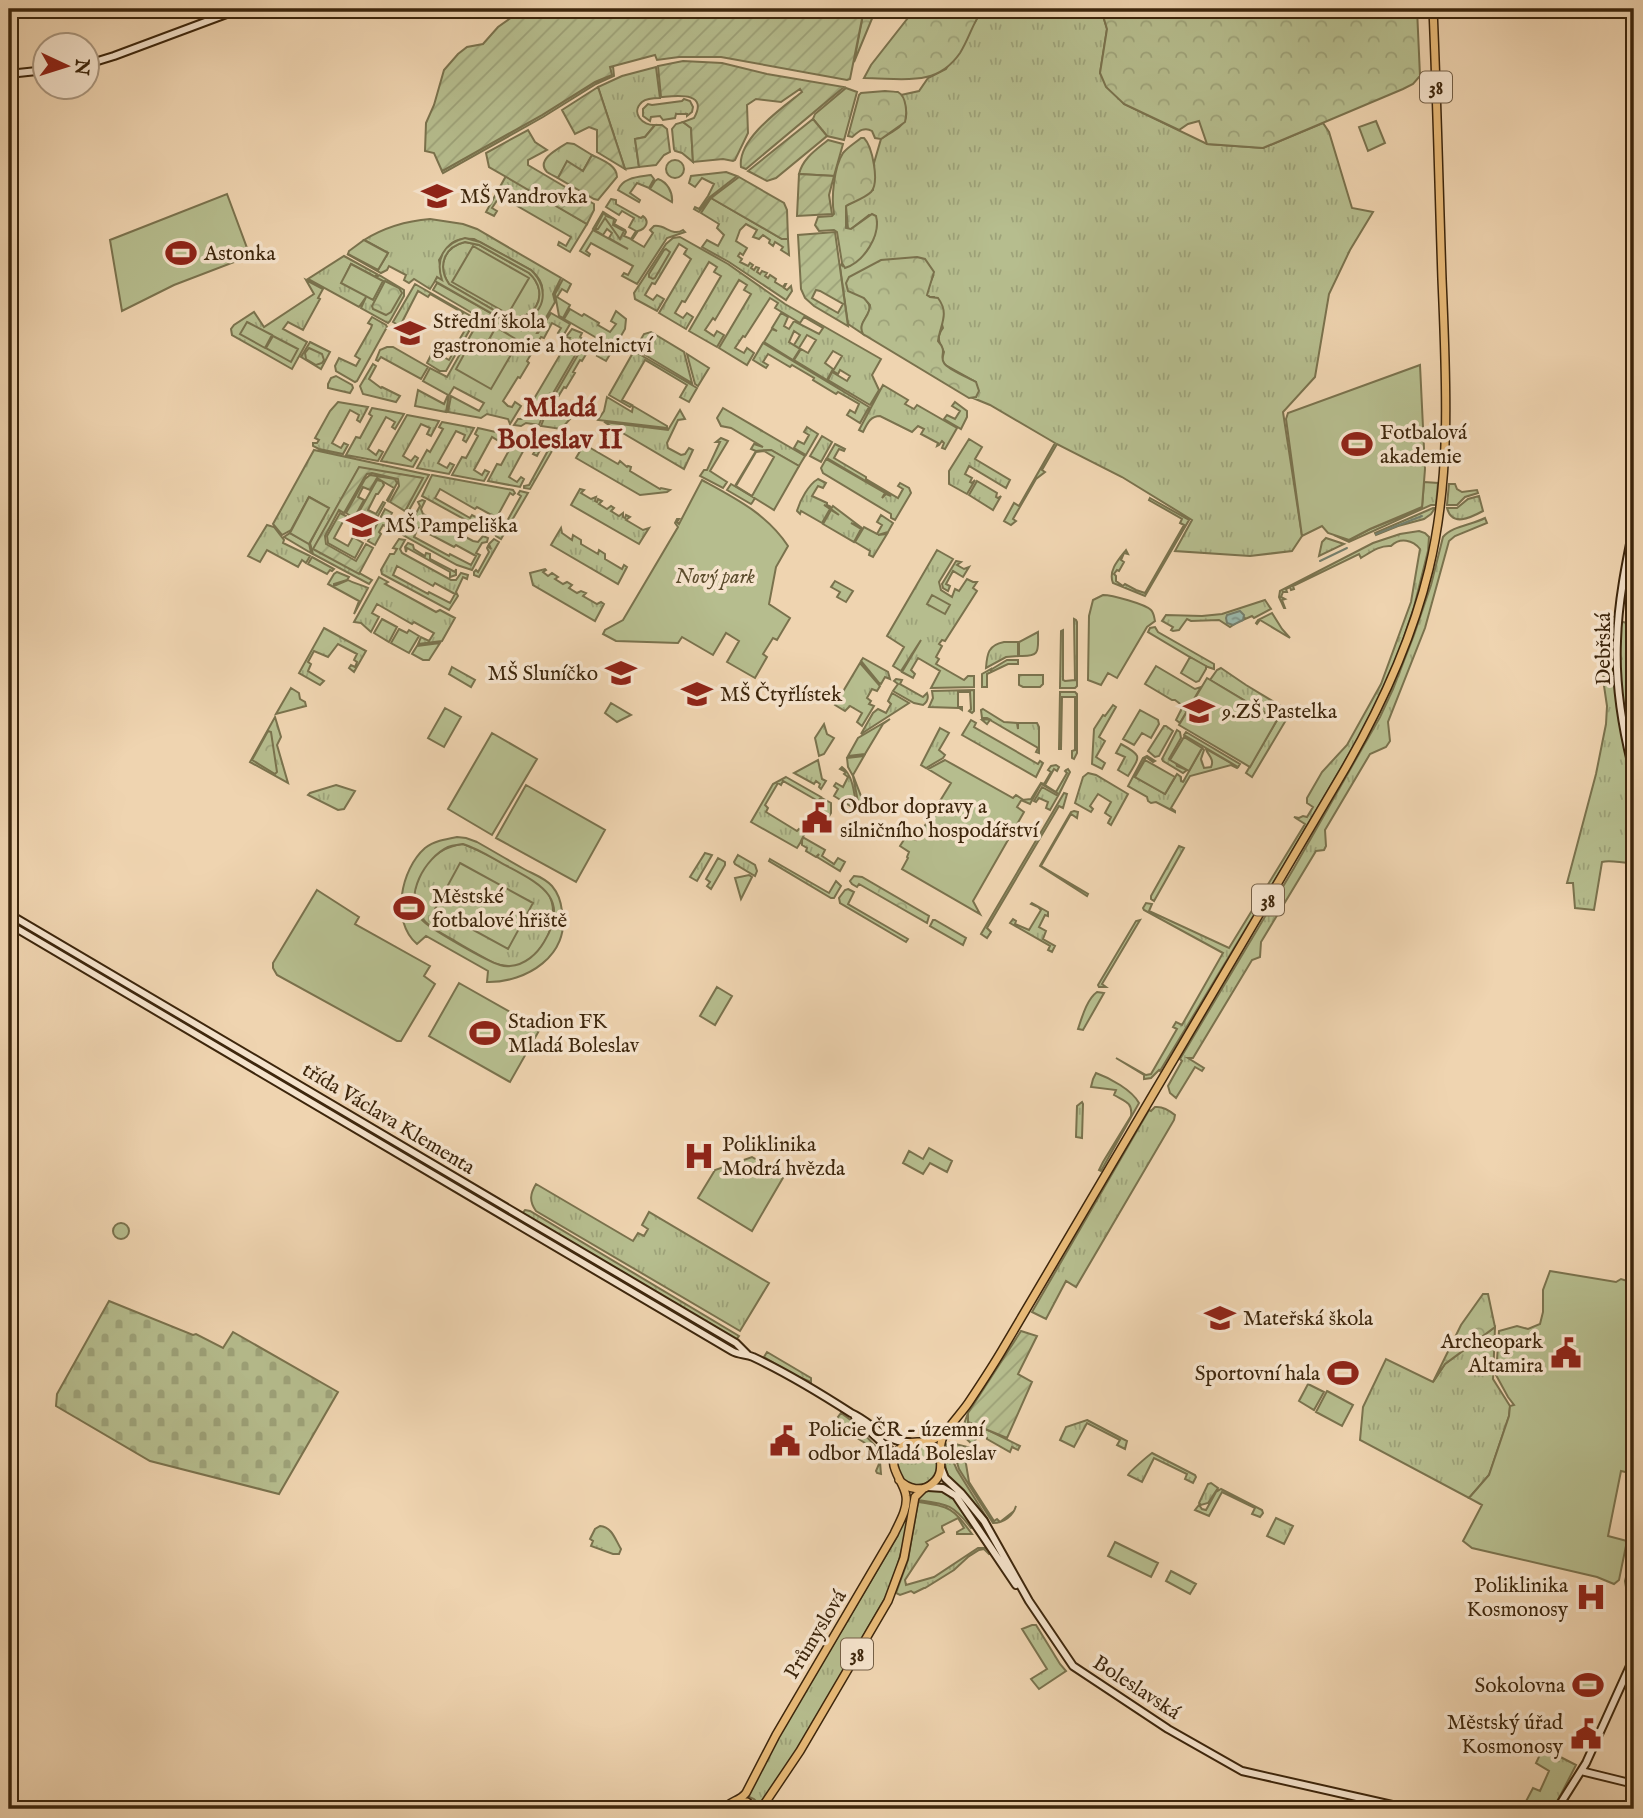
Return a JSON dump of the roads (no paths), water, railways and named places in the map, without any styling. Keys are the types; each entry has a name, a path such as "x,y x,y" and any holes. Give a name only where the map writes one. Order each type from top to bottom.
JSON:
{"main road":[{"name":"38","path":"911,1442 936,1439 950,1426 977,1391 1351,759 1386,694 1414,624 1437,529 1446,448 1446,366 1433,9"},
{"path":"941,1463 942,1441 950,1426"},
{"path":"922,1441 934,1448 941,1463"},
{"path":"894,1461 900,1449 911,1442"},
{"name":"38","path":"894,1461 899,1480"},
{"name":"38","path":"736,1801 747,1802 759,1809 800,1751 888,1601 904,1559 915,1497 937,1479 941,1463"},
{"path":"899,1480 910,1488 926,1487"},
{"name":"Průmyslová","path":"724,1809 746,1793 776,1735 894,1534 906,1503 905,1491 899,1480"}],"street":[{"path":"102,60 240,9"},
{"path":"9,74 32,72"},
{"name":"Debřská","path":"1634,524 1622,592 1617,644 1617,675 1634,774"},
{"name":"třída Václava Klementa","path":"9,914 736,1343 748,1355 862,1418 888,1438 898,1442 911,1442"},
{"name":"třída Václava Klementa","path":"9,924 736,1354 748,1355"},
{"name":"třída Václava Klementa","path":"851,1413 890,1450 894,1461"},
{"name":"Boleslavská","path":"941,1463 945,1478 984,1521 1029,1601 1073,1667 1168,1729 1242,1770 1410,1809"},
{"path":"926,1487 946,1489 959,1499 1006,1572 1029,1601"},
{"path":"1557,1809 1581,1771 1634,1657"},
{"path":"1581,1771 1634,1784"}],"water":[{"path":"1240,611 1244,615 1243,620 1233,625 1227,623 1227,615"}],"waterway":[{"path":"1376,534 1422,516"},
{"path":"1320,561 1347,548"}],"place":[{"name":"MŠ Vandrovka","path":"437,196"},
{"name":"Astonka","path":"181,253"},
{"name":"Střední škola gastronomie a hotelnictví","path":"410,333"},
{"name":"Fotbalová akademie","path":"1357,444"},
{"name":"MŠ Pampeliška","path":"362,525"},
{"name":"MŠ Sluníčko","path":"621,673"},
{"name":"MŠ Čtyřlístek","path":"697,694"},
{"name":"9.ZŠ Pastelka","path":"1199,711"},
{"name":"Odbor dopravy a silničního hospodářství","path":"817,818"},
{"name":"Městské fotbalové hřiště","path":"409,908"},
{"name":"Stadion FK Mladá Boleslav","path":"485,1033"},
{"name":"Poliklinika Modrá hvězda","path":"699,1156"},
{"name":"Mateřská škola","path":"1220,1318"},
{"name":"Archeopark Altamira","path":"1566,1353"},
{"name":"Sportovní hala","path":"1343,1373"},
{"name":"Policie ČR - územní odbor Mladá Boleslav","path":"785,1441"},
{"name":"Poliklinika Kosmonosy","path":"1591,1597"},
{"name":"Sokolovna","path":"1588,1685"},
{"name":"Městský úřad Kosmonosy","path":"1586,1734"}],"district":[{"name":"Mladá Boleslav II","path":"560,422"}],"park label":[{"name":"Nový park","path":"715,576"}]}
